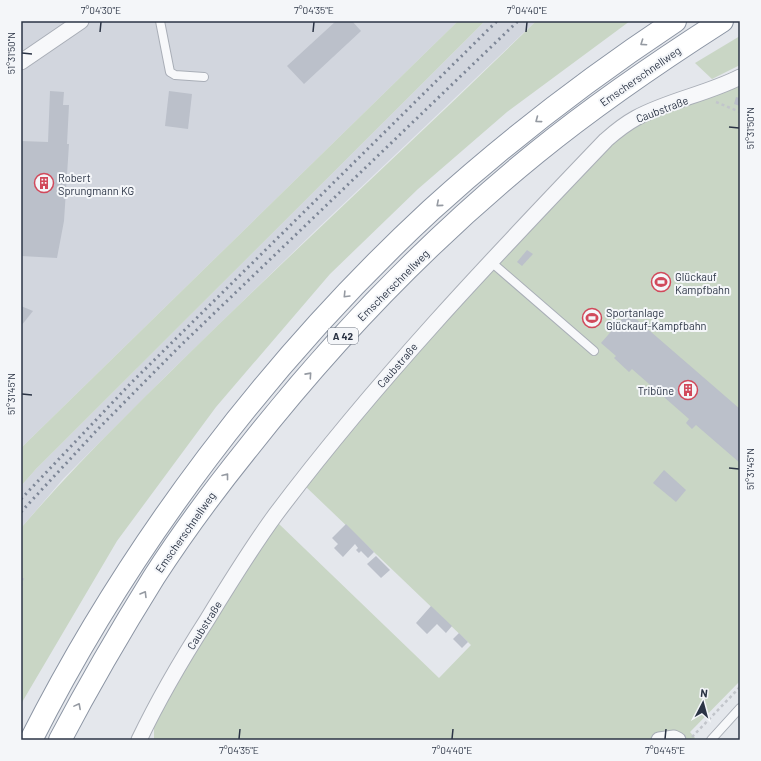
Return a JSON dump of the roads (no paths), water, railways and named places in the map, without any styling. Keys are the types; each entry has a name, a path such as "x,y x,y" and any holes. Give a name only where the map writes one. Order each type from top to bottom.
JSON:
{"highway":[{"name":"A 42","path":"31,740 60,684 132,565 194,475 265,386 345,296 431,210 520,133 612,64 675,21"},
{"name":"Emscherschnellweg","path":"60,740 84,695 155,575 216,489 284,403 364,313 450,228 536,153 626,84 722,21"}],"street":[{"path":"21,62 81,21"},
{"name":"Caubstraße","path":"139,740 179,664 276,514 330,444 385,379 490,261 606,140 620,128 636,118 709,91 740,77"},
{"path":"659,740 674,738 678,740"}],"lane":[{"path":"160,21 170,72 175,75 204,77"},
{"path":"490,261 594,351"},
{"path":"711,740 740,708"}],"railway":[{"path":"21,499 131,383 497,21"},
{"path":"21,512 98,429 178,348 518,21"}],"place":[{"name":"Robert Sprungmann KG","path":"44,183"},
{"name":"Glückauf Kampfbahn","path":"661,282"},
{"name":"Sportanlage Glückauf-Kampfbahn","path":"592,318"},
{"name":"Tribüne","path":"688,390"}]}
